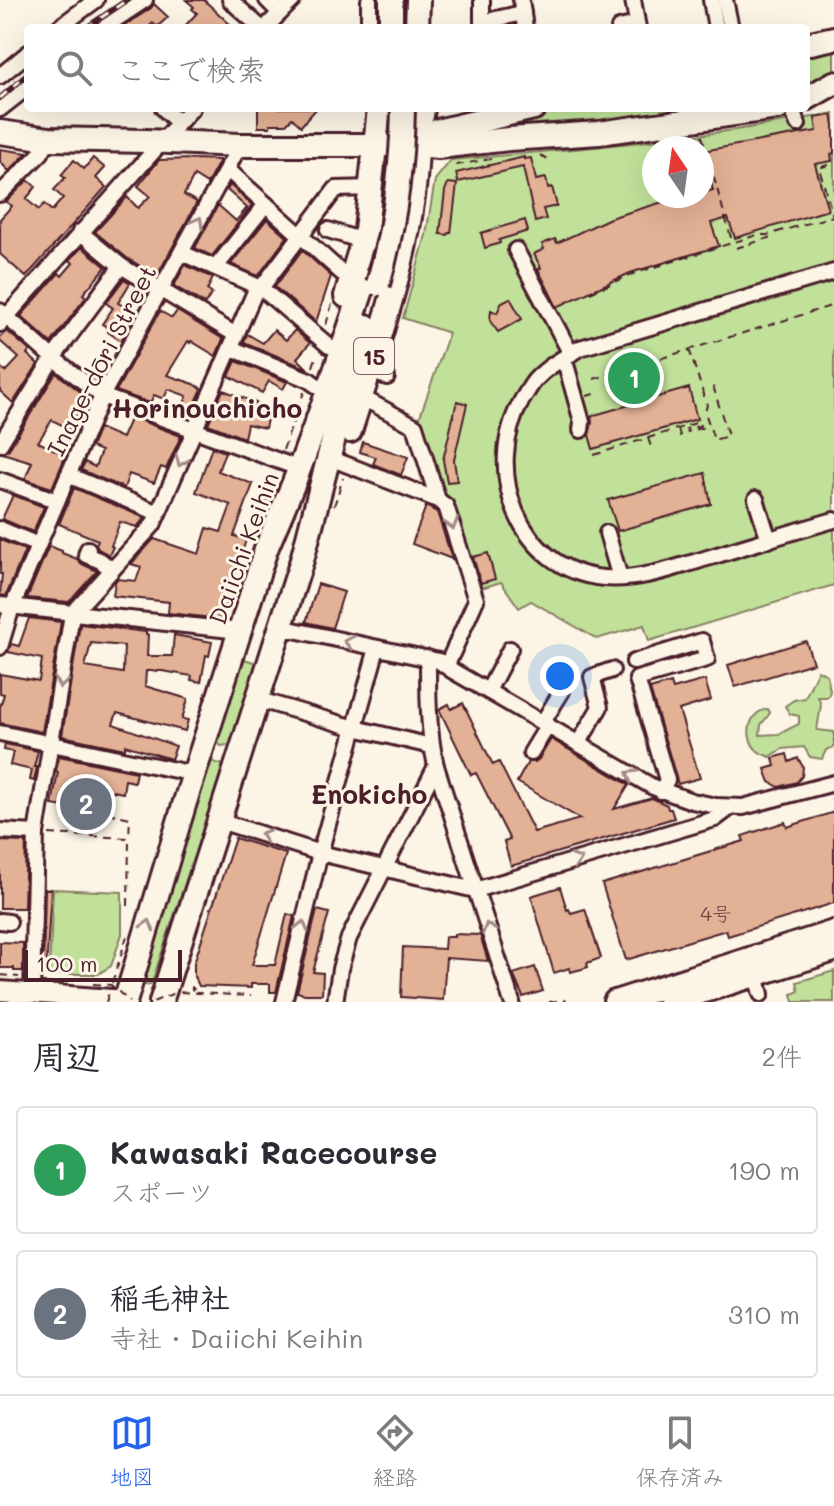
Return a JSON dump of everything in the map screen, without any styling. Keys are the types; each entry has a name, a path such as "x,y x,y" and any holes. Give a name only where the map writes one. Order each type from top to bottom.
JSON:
{"highway":[{"path":"381,0 381,24"},
{"path":"391,0 391,24"},
{"path":"404,24 405,0"},
{"path":"417,24 418,0"},
{"path":"810,43 834,38"},
{"path":"810,97 833,85"},
{"path":"266,549 281,480 363,241 372,188 379,112"},
{"name":"Daiichi Keihin","path":"162,1002 302,560 347,387 371,282 386,185 391,112"},
{"name":"Daiichi Keihin","path":"120,998 266,549 394,220 403,148 403,112"},
{"name":"15","path":"302,560 361,397 378,374 384,327 407,228 417,145 415,112"},
{"path":"417,145 437,131 517,112"},
{"path":"0,132 49,139 438,147 599,133 749,112"},
{"path":"243,623 279,630"},
{"path":"243,623 272,652"},
{"path":"208,732 210,748 218,755 231,752 247,737"},
{"path":"615,1002 834,932"},
{"path":"669,1002 758,984 834,950"},
{"path":"120,998 171,1002"}],"main road":[{"path":"0,991 120,998"}],"street":[{"path":"63,24 96,0"},
{"path":"109,24 145,0"},
{"path":"230,0 258,24"},
{"path":"267,0 280,13"},
{"path":"268,24 293,0"},
{"path":"369,0 369,24"},
{"path":"428,0 428,24"},
{"path":"482,0 482,22 523,14"},
{"path":"633,0 638,24"},
{"path":"711,0 715,24"},
{"path":"725,0 730,24"},
{"path":"0,76 24,56"},
{"path":"0,109 24,90"},
{"path":"167,112 173,118 187,114"},
{"path":"369,112 376,146"},
{"path":"417,145 426,112"},
{"path":"793,112 798,124"},
{"path":"187,114 2,317 102,396 287,464"},
{"path":"0,194 41,153 49,139"},
{"name":"Inage-dōri Street","path":"0,647 6,606 45,537 102,396 240,145"},
{"path":"227,169 342,273"},
{"path":"32,993 36,833 72,614 153,525 259,288 336,189 372,188"},
{"path":"216,267 266,204"},
{"path":"328,230 363,241"},
{"path":"80,232 121,266 161,289 233,341 316,385"},
{"path":"516,250 566,357 582,422 581,430"},
{"path":"182,253 259,288 329,346"},
{"path":"0,444 53,358 121,266"},
{"path":"834,272 580,348 548,368 534,381 513,418 505,465 517,516 528,536 556,562 579,573 603,578 644,576 834,520"},
{"path":"361,397 415,426 438,500"},
{"path":"340,462 438,500 446,506 476,600 458,647 447,665"},
{"path":"68,475 158,513"},
{"path":"0,480 57,501"},
{"path":"756,499 769,540"},
{"path":"0,529 45,537"},
{"path":"607,533 620,578"},
{"path":"88,549 86,555 112,570"},
{"path":"6,606 72,614 243,623"},
{"path":"279,630 294,630 439,661 661,791 692,801 731,807 758,804 834,783"},
{"path":"634,662 702,641 707,659 637,679 667,780 661,791"},
{"path":"284,1002 320,853 377,648"},
{"path":"488,691 510,649"},
{"path":"428,658 431,746 512,1002"},
{"path":"578,744 600,707 592,677 612,670"},
{"path":"531,753 562,691"},
{"path":"258,702 270,703 320,721 431,746"},
{"path":"0,733 194,774"},
{"path":"335,1002 349,938 436,766"},
{"path":"220,821 296,850 475,890 709,821 731,807"},
{"path":"0,831 36,833"}],"path":[{"path":"701,131 733,243"},
{"path":"539,150 540,155 551,161"},
{"path":"456,165 491,159"},
{"path":"590,293 633,274 757,235 767,235 833,216 819,168 834,163"},
{"path":"736,248 769,238 767,235"},
{"path":"594,379 834,305"},
{"path":"689,349 707,405 705,412 714,440 728,436 712,382"},
{"path":"594,455 699,422 700,426 686,429 687,432 710,426"},
{"path":"678,429 681,439"},
{"path":"648,438 651,447"},
{"path":"617,448 619,456"},
{"path":"94,810 130,818 128,906 132,909"},
{"path":"36,833 129,838"},
{"path":"204,906 211,909 215,895"},
{"path":"93,984 120,998 126,938"},
{"path":"192,993 192,987 197,989"},
{"path":"153,1002 177,992 251,996"},
{"path":"549,1002 567,1000"}],"green space":[{"path":"834,43 834,76 810,91 810,48"},
{"path":"533,112 704,112 506,132 454,131"},
{"path":"834,113 834,585 649,641 644,625 597,639 531,601 519,608 501,582 478,589 449,499 439,495 418,422 449,333 403,318 426,235 435,180 451,160 642,142 642,208 714,208 714,136 687,136"},
{"path":"241,658 257,663 233,741 221,746 216,737"},
{"path":"818,670 827,675 830,691 828,697 818,697 821,705 817,730 834,732 834,747 826,750 822,759 810,757 804,747 782,749 770,757 759,752 750,740 752,720 768,709 770,713 761,725 760,735 779,734 799,724 799,716 790,714 785,706 805,698"},
{"path":"208,760 223,765 223,769 152,982 144,985 142,982"},
{"path":"53,889 122,892 122,934 111,966 98,974 49,974"},
{"path":"834,971 834,1002 794,1002 792,994 799,991 797,982"}],"building":[{"path":"186,0 204,0 230,24 187,24 197,13 192,9 194,7"},
{"path":"154,4 168,17 160,24 127,24"},
{"path":"258,112 313,112 301,126 292,118 286,124 258,127"},
{"path":"832,115 834,125 832,161 815,164 828,210 735,238 728,218 711,223 719,246 630,273 557,307 534,254 544,249 542,244 555,239 557,243 610,218 643,208 714,208 714,149 817,131 815,118"},
{"path":"0,149 27,153 9,171 0,162"},
{"path":"93,158 105,168 96,178 106,187 26,277 0,254 0,219 12,206 6,202 28,180 36,187 26,199 39,210 44,204 52,211 63,198 54,190 65,178 61,175 74,160 84,169"},
{"path":"531,158 536,180 546,178 548,188 552,187 557,206 543,209 546,219 535,222 523,167 458,182 456,173"},
{"path":"159,160 219,162 207,184 194,176 184,195 197,202 157,276 127,258 95,232 127,197 138,208 150,196 138,186"},
{"path":"448,183 457,184 451,233 448,235 440,234"},
{"path":"230,185 252,205 212,256 195,248 218,205 236,221 247,208 227,190"},
{"path":"267,219 287,237 258,276 231,264"},
{"path":"525,220 528,231 485,248 481,233"},
{"path":"82,247 106,267 83,294 86,297 51,343 21,316 59,273 62,276 73,263 70,260"},
{"path":"302,250 331,276 316,322 275,287"},
{"path":"185,265 213,278 207,290 212,293 205,304 174,286"},
{"path":"124,279 130,283 118,303 136,313 121,341 102,324 113,308 106,303"},
{"path":"510,298 522,319 498,332 490,321 491,310 497,313 502,302"},
{"path":"160,311 172,318 177,311 223,339 216,356 188,341 167,375 202,389 189,417 180,414 187,396 168,389 164,399 154,395 150,403 116,391"},
{"path":"274,330 286,340 295,330 310,343 297,358 308,369 244,342 247,334 263,343"},
{"path":"7,331 30,351 27,354 38,364 13,403 0,391 0,367 6,372 19,358 0,341"},
{"path":"236,361 287,382 283,389 269,381 262,393 229,376"},
{"path":"56,373 86,396 75,418 79,421 74,431 52,420 38,442 66,455 52,488 25,479 32,462 2,453 9,449"},
{"path":"689,388 697,419 593,449 589,435 591,416"},
{"path":"223,390 256,403 254,407 269,411 265,428 247,424 244,438 208,424"},
{"path":"457,401 467,404 454,460 457,481 447,482 443,460"},
{"path":"131,417 181,436 166,469 161,467 154,483 129,474 124,488 81,470 85,462 95,467 101,451 91,447 99,428 122,438"},
{"path":"363,442 408,457 401,475 373,464 376,457 360,452"},
{"path":"212,447 225,452 218,471 253,484 234,536 246,540 221,619 168,613 169,602 113,596 117,579 136,581 141,567 131,564 154,539 199,554 207,528 221,532 231,505 196,492"},
{"path":"705,473 711,504 618,531 608,500"},
{"path":"74,488 145,518 137,527 120,522 109,555 98,549 98,540 59,524"},
{"path":"13,495 44,507 33,532 2,519"},
{"path":"426,506 437,512 452,559 412,544"},
{"path":"0,540 25,550 6,596 0,595"},
{"path":"49,546 97,571 69,602 27,598"},
{"path":"488,553 495,579 481,583 473,557"},
{"path":"318,584 344,592 332,628 306,622"},
{"path":"29,618 61,622 42,732 0,723 4,694 0,693 0,674 39,681 42,659 8,652 11,644 19,646"},
{"path":"80,624 146,632 147,656 172,656 174,635 212,642 201,682 191,680 192,676 146,671 145,686 188,699 182,719 188,720 185,731 117,713 113,724 176,746 171,759 125,745 125,749 62,736","holes":["91,643 124,646 123,673 85,667"]},
{"path":"806,641 813,663 735,687 728,665"},
{"path":"705,680 711,700 679,710 700,778 678,784 650,689 671,683 673,689"},
{"path":"463,703 493,765 499,762 534,832 580,819 517,782 528,762 539,759 551,739 629,785 614,809 652,798 667,805 674,818 511,866 504,842 510,840 476,773 471,775 439,709 449,704 451,709"},
{"path":"5,744 38,751 34,781 30,780 32,770 10,765 13,752 4,750"},
{"path":"787,754 789,762 798,758 803,767 802,776 797,782 779,787 770,782 765,769 775,766 773,758"},
{"path":"59,756 136,772 134,782 125,780 123,793 107,790 104,802 96,800 93,813 90,812 88,818 69,814 70,808 52,805"},
{"path":"834,812 834,903 728,936 726,930 626,960 602,884 744,841 742,836 785,822 787,827"},
{"path":"235,838 286,854 252,965 275,965 287,914 294,916 276,992 270,992 270,984 251,984 251,988 199,986 194,975 194,963"},
{"path":"0,841 26,842 24,908 0,908"},
{"path":"560,887 567,910 571,913 585,909 601,958 587,963 588,967 582,969 570,972 569,968 554,973 531,896"},
{"path":"45,889 51,889 46,972 43,972"},
{"path":"317,910 329,913 313,972 323,973 322,994 305,994 297,992"},
{"path":"454,934 480,935 488,961 446,958 443,1000 401,997 403,947 444,949 445,937 454,937"},
{"path":"0,942 23,943 23,971 0,968"},
{"path":"535,967 543,991 523,997 513,974"}],"railway":[{"path":"92,24 127,0"},
{"path":"0,98 24,77"}],"place":[{"name":"Kawasaki Racecourse","path":"634,378"},
{"name":"稲毛神社","path":"86,804"}],"district":[{"name":"Horinouchicho","path":"207,408"},
{"name":"Enokicho","path":"369,794"}]}
